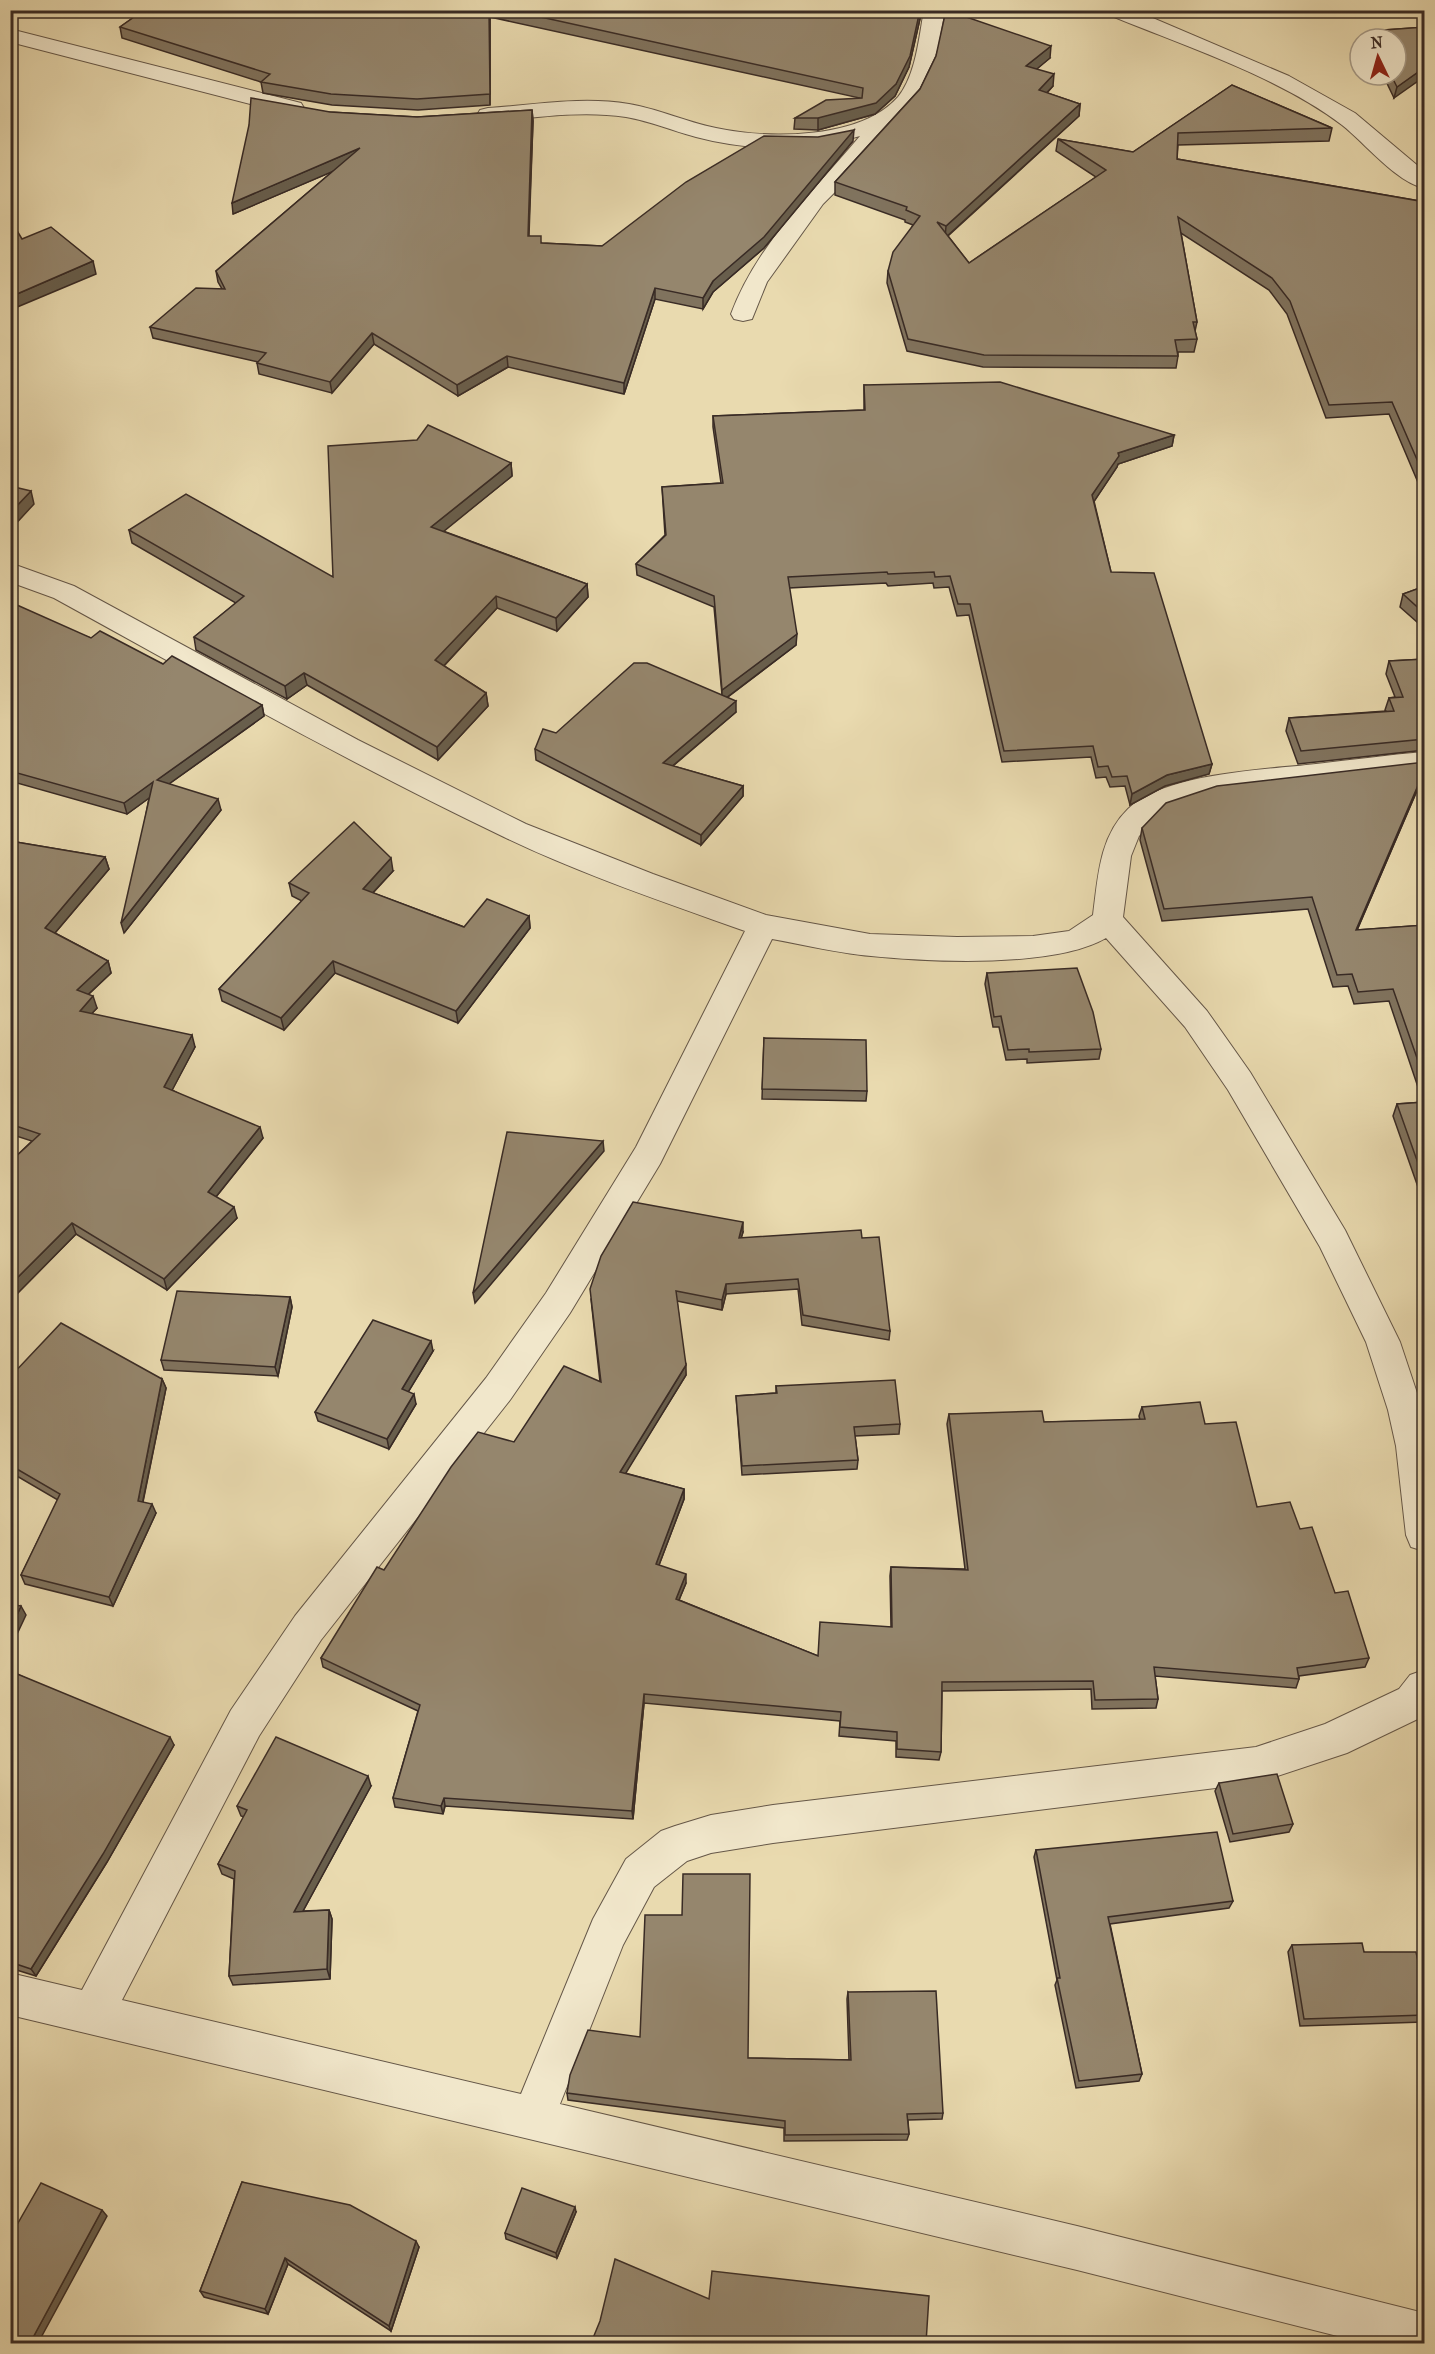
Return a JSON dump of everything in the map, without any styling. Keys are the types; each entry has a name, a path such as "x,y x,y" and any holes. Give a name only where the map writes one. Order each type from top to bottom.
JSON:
{"street":[{"path":"743,314 755,282 816,199 884,121 906,100 922,68 935,10"},
{"path":"1114,10 1283,80 1337,112 1369,135 1410,173 1425,181"},
{"path":"10,35 275,105 309,111"},
{"path":"464,116 616,109 719,136 768,139 818,139 884,121"},
{"path":"10,572 64,592 348,747 516,831 642,882 763,926 870,945 957,948 1034,947 1076,941 1094,931 1107,920 1116,856 1125,832 1152,806 1182,794 1214,786 1425,762"},
{"path":"1107,920 1196,1019 1239,1081 1289,1162 1333,1240 1383,1342 1419,1450 1425,1535"},
{"path":"93,2013 245,1723 308,1628 414,1499 498,1389 558,1303 648,1155 763,926"},
{"path":"533,2118 607,1933 640,1873 675,1845 711,1834 773,1824 1256,1765 1333,1740 1413,1702 1425,1688"},
{"path":"10,1994 1065,2245 1425,2335"}],"building":[{"path":"144,10 489,10 490,94 417,99 331,94 261,82 270,74 120,27"},
{"path":"509,10 920,10 910,56 896,84 876,103 818,118 795,118 826,100 862,98 863,88"},
{"path":"946,10 1051,46 1026,66 1054,74 1039,90 1080,104 946,226 937,222 969,263 1106,170 1058,139 1133,152 1232,85 1332,128 1178,133 1177,159 1425,202 1425,285 1419,285 1425,288 1425,478 1392,402 1329,405 1290,301 1272,278 1178,217 1197,322 1193,322 1197,339 1175,340 1178,356 984,355 908,339 888,271 893,252 920,216 906,210 907,207 835,182 920,89 936,56"},
{"path":"1425,27 1425,67 1408,79 1408,28"},
{"path":"251,98 330,112 417,117 532,110 528,236 541,236 541,243 602,246 686,182 764,136 818,137 854,130 764,237 713,281 703,298 655,288 624,383 507,356 457,385 372,333 330,382 257,363 266,353 150,327 196,288 225,289 216,271 360,148 232,203 249,125"},
{"path":"10,219 22,239 51,227 93,261 10,297"},
{"path":"1000,382 1174,435 1118,453 1119,456 1092,495 1111,572 1154,573 1212,764 1167,775 1132,794 1127,776 1112,777 1108,766 1098,767 1093,746 1004,751 970,604 958,604 950,576 935,577 934,572 888,574 887,572 788,577 797,634 722,690 714,596 636,564 666,535 662,487 723,483 713,416 865,410 864,385"},
{"path":"428,425 511,463 431,527 587,584 556,618 496,596 435,660 486,693 437,747 304,673 285,686 194,637 244,596 129,530 186,494 333,577 328,446 417,440"},
{"path":"10,486 31,491 10,513"},
{"path":"1425,586 1425,614 1403,594"},
{"path":"17,605 91,638 100,631 163,664 172,656 262,705 157,780 218,799 121,923 153,782 124,803 10,771 10,609"},
{"path":"1425,659 1425,739 1301,751 1289,718 1394,711 1389,698 1403,697 1389,661"},
{"path":"634,663 647,663 736,701 663,763 743,786 701,835 535,749 543,729 556,733"},
{"path":"1425,762 1425,769 1356,930 1425,925 1425,1081 1393,989 1358,992 1352,974 1337,975 1312,897 1164,909 1142,828 1166,803 1217,786"},
{"path":"354,822 391,858 363,889 464,927 487,899 529,916 456,1011 333,961 281,1018 219,989 309,893 289,883"},
{"path":"10,841 105,857 45,928 108,961 77,990 93,996 80,1011 192,1035 164,1087 260,1127 208,1192 234,1207 164,1279 72,1223 10,1285 10,1162 40,1134 10,1124"},
{"path":"1077,968 1093,1012 1101,1049 1029,1052 1029,1049 1008,1050 1001,1016 994,1017 987,973"},
{"path":"764,1038 866,1040 867,1091 762,1089"},
{"path":"1425,1102 1425,1183 1397,1104"},
{"path":"507,1132 603,1141 473,1293"},
{"path":"633,1202 743,1222 739,1238 861,1230 862,1238 879,1237 890,1331 803,1315 798,1279 726,1284 722,1300 676,1291 686,1365 620,1472 684,1489 656,1564 686,1574 676,1599 818,1656 820,1622 892,1627 891,1567 968,1570 949,1414 1042,1411 1044,1422 1145,1419 1142,1407 1200,1402 1205,1424 1236,1422 1257,1507 1290,1502 1300,1529 1312,1527 1335,1593 1348,1591 1369,1658 1297,1668 1299,1679 1154,1667 1158,1699 1095,1700 1093,1681 942,1682 941,1752 897,1749 897,1732 840,1727 841,1712 644,1694 632,1811 444,1798 441,1806 393,1798 420,1705 321,1658 377,1567 384,1570 451,1467 478,1432 514,1442 564,1366 601,1382 590,1289 601,1256"},
{"path":"177,1291 290,1297 275,1367 161,1360"},
{"path":"373,1320 431,1341 402,1389 414,1394 387,1439 315,1412"},
{"path":"61,1323 162,1379 138,1501 152,1504 109,1597 21,1575 60,1494 10,1465 10,1377"},
{"path":"895,1380 900,1424 854,1427 858,1460 742,1466 736,1396 777,1393 776,1386"},
{"path":"10,1604 21,1606 10,1630"},
{"path":"10,1671 170,1737 103,1854 31,1969 10,1962"},
{"path":"276,1737 368,1776 294,1912 329,1910 327,1969 229,1976 235,1871 218,1864 247,1810 237,1806"},
{"path":"1277,1774 1293,1824 1233,1834 1219,1783"},
{"path":"1217,1832 1233,1901 1108,1917 1142,2074 1079,2081 1057,1978 1060,1978 1036,1850"},
{"path":"683,1874 750,1874 748,2058 851,2060 848,1992 936,1991 943,2113 907,2114 909,2134 785,2135 785,2121 567,2093 570,2075 588,2030 640,2037 645,1915 682,1915"},
{"path":"1362,1943 1364,1952 1416,1952 1425,1995 1425,2015 1304,2019 1292,1945"},
{"path":"242,2182 350,2205 416,2241 389,2326 285,2258 265,2309 200,2291"},
{"path":"41,2183 102,2210 30,2343 10,2343 10,2237"},
{"path":"522,2188 575,2207 556,2253 505,2233"},
{"path":"615,2259 709,2299 712,2271 929,2296 926,2343 720,2343 672,2338 671,2343 591,2343 600,2321"}]}
